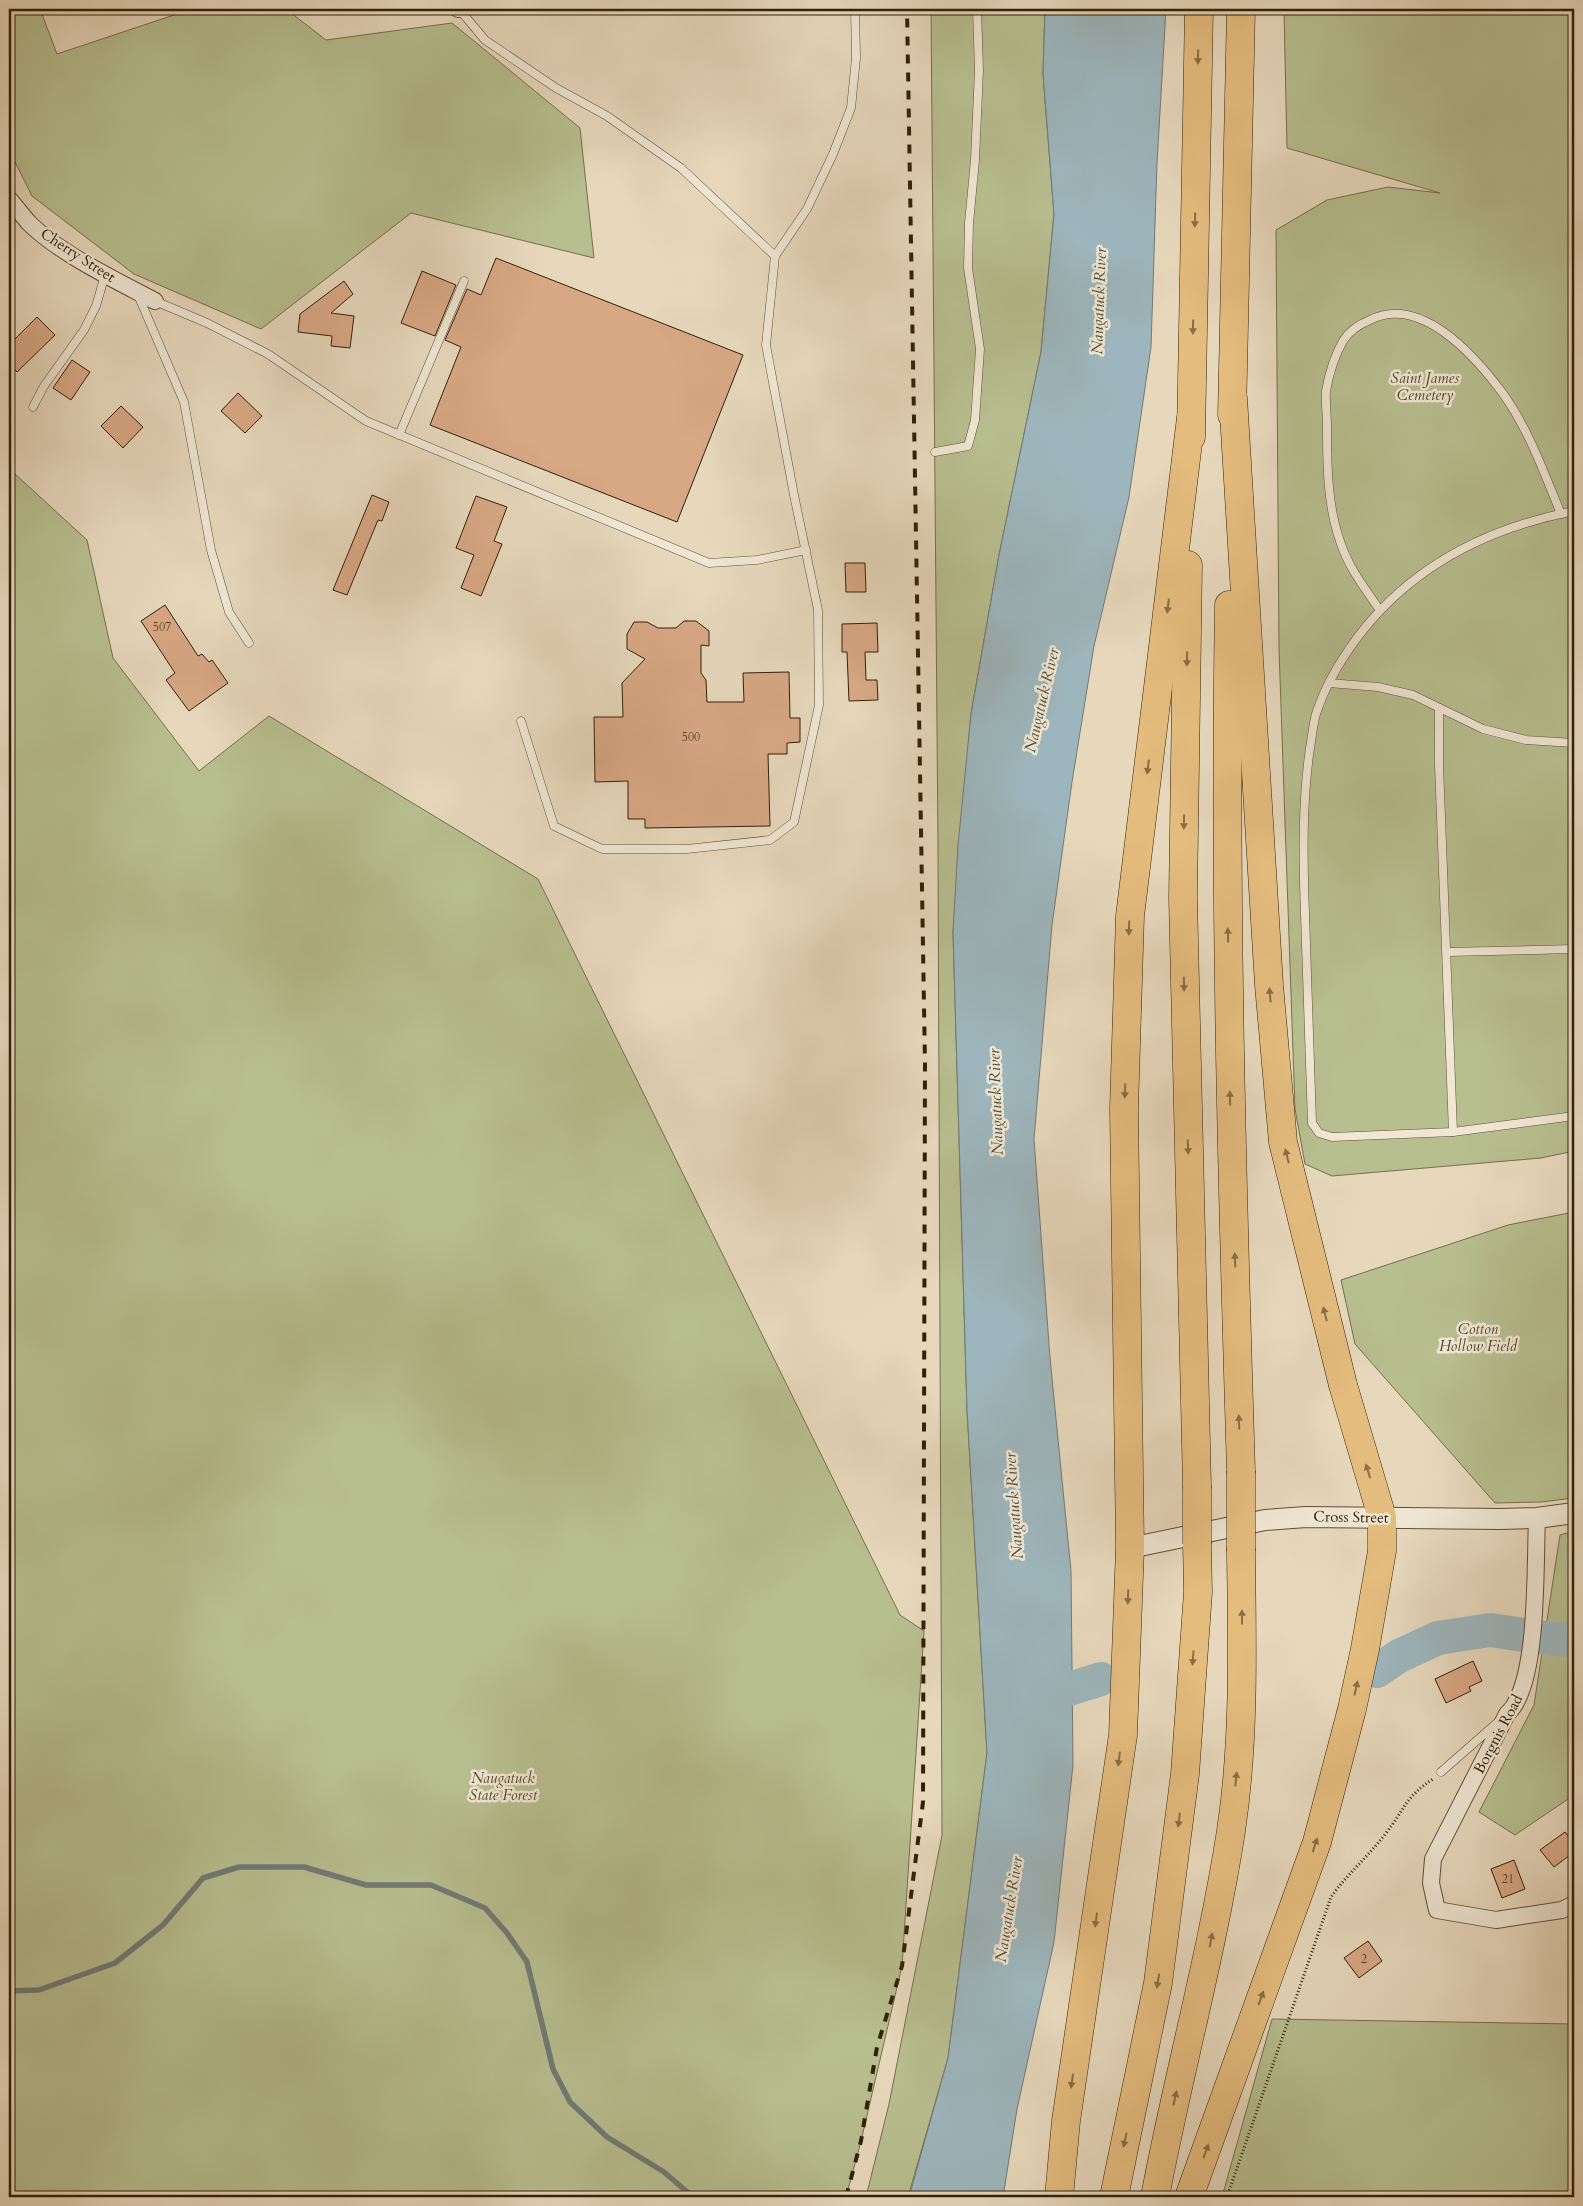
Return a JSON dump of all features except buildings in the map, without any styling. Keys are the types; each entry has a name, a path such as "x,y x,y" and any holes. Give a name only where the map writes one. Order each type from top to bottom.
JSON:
{"highway":[{"path":"1114,2197 1158,1983 1185,1774 1198,1592 1183,898 1199,9"},
{"path":"1155,2197 1169,2120 1209,1954 1231,1829 1242,1720 1241,1471 1230,1123 1226,776 1240,9"},
{"path":"1189,2197 1317,1842 1352,1709 1365,1649 1382,1550 1382,1517 1343,1385 1283,1142 1269,985 1232,398"},
{"path":"1059,2197 1066,2121 1122,1735 1130,1548 1124,1109 1130,916 1191,418"}],"street":[{"name":"Cherry Street","path":"9,199 30,224 52,241 155,301"},
{"name":"Cross Street","path":"1130,1548 1265,1520 1306,1517 1537,1518 1574,1513"},
{"name":"Borgnis Road","path":"1537,1518 1533,1616 1530,1654 1525,1680 1516,1703 1507,1714 1433,1859 1430,1883 1437,1910 1496,1920 1562,1910 1574,1904"}],"lane":[{"path":"458,9 486,40 556,88 607,116 681,168 775,256"},
{"path":"521,721 554,826 602,849 687,849 770,840 794,822 819,705 818,610 766,345 775,256 807,209 833,154 850,108 856,58 855,9"},
{"path":"936,452 968,446 975,420 980,349 968,268 969,223 976,151 979,70 978,9"},
{"path":"33,407 44,386 84,330 96,306 106,274"},
{"path":"399,435 464,281"},
{"path":"136,291 184,402 210,550 229,612 249,643"},
{"path":"155,301 207,322 268,354 366,421 708,563 757,560 806,550"},
{"path":"1380,609 1356,577 1339,539 1331,502 1327,460 1326,391 1334,363 1344,339 1359,325 1378,316 1392,313 1407,314 1428,322 1455,342 1485,371 1512,408 1562,514"},
{"path":"1574,511 1484,538 1443,559 1390,599 1380,609 1339,663 1316,715 1305,790 1304,874 1312,1123 1314,1128 1325,1136 1453,1132 1574,1116"},
{"path":"1329,683 1378,687 1413,695 1483,729 1526,740 1574,743"},
{"path":"1439,708 1439,765 1453,1132"},
{"path":"1447,952 1574,949"},
{"path":"1441,1772 1507,1714"}],"path":[{"path":"1227,2197 1331,1897 1341,1883 1387,1833 1411,1795 1441,1772"}],"green space":[{"path":"9,9 40,9 57,54 192,9 286,9 326,40 452,23 580,128 594,258 411,213 261,329 134,274 32,196 9,150"},
{"path":"931,9 1045,9 1043,74 1054,214 1041,352 999,555 971,714 953,932 967,1410 987,1753 948,2058 908,2197 866,2197 889,2104 942,1835 938,847"},
{"name":"Saint James Cemetery","path":"1284,9 1574,9 1574,1151 1541,1158 1332,1176 1305,1164 1295,1109 1279,649 1276,230 1327,200 1388,187 1440,193 1287,148"},
{"name":"Naugatuck State Forest","path":"9,466 15,474 87,540 113,658 199,771 269,716 538,879 900,1615 924,1631 902,1966 846,2197 9,2197"},
{"name":"Cotton Hollow Field","path":"1574,1212 1574,1498 1541,1502 1495,1503 1355,1344 1341,1280 1508,1225"},
{"path":"1574,1531 1574,1795 1515,1835 1479,1812 1534,1705 1560,1535"},
{"path":"1272,2019 1574,2024 1574,2197 1222,2197"}],"water":[{"name":"Naugatuck River","path":"1045,9 1166,9 1157,163 1151,347 1129,497 1094,646 1072,782 1052,925 1034,1139 1050,1358 1071,1571 1073,1765 1054,1942 1017,2109 1003,2197 909,2197 948,2058 987,1753 967,1410 953,932 958,845 971,714 999,555 1041,352 1054,214 1043,74"}],"waterway":[{"path":"1377,1671 1399,1656 1438,1638 1490,1630 1552,1639 1574,1640"},
{"path":"1027,1702 1101,1679"},
{"path":"9,1991 39,1990 115,1963 163,1925 203,1878 239,1867 304,1867 366,1885 431,1885 485,1908 507,1933 527,1962 553,2069 570,2102 607,2137 664,2172 693,2197"}],"railway":[{"path":"846,2197 861,2141 877,2047 902,1966 923,1802 925,1064 907,9"}]}
